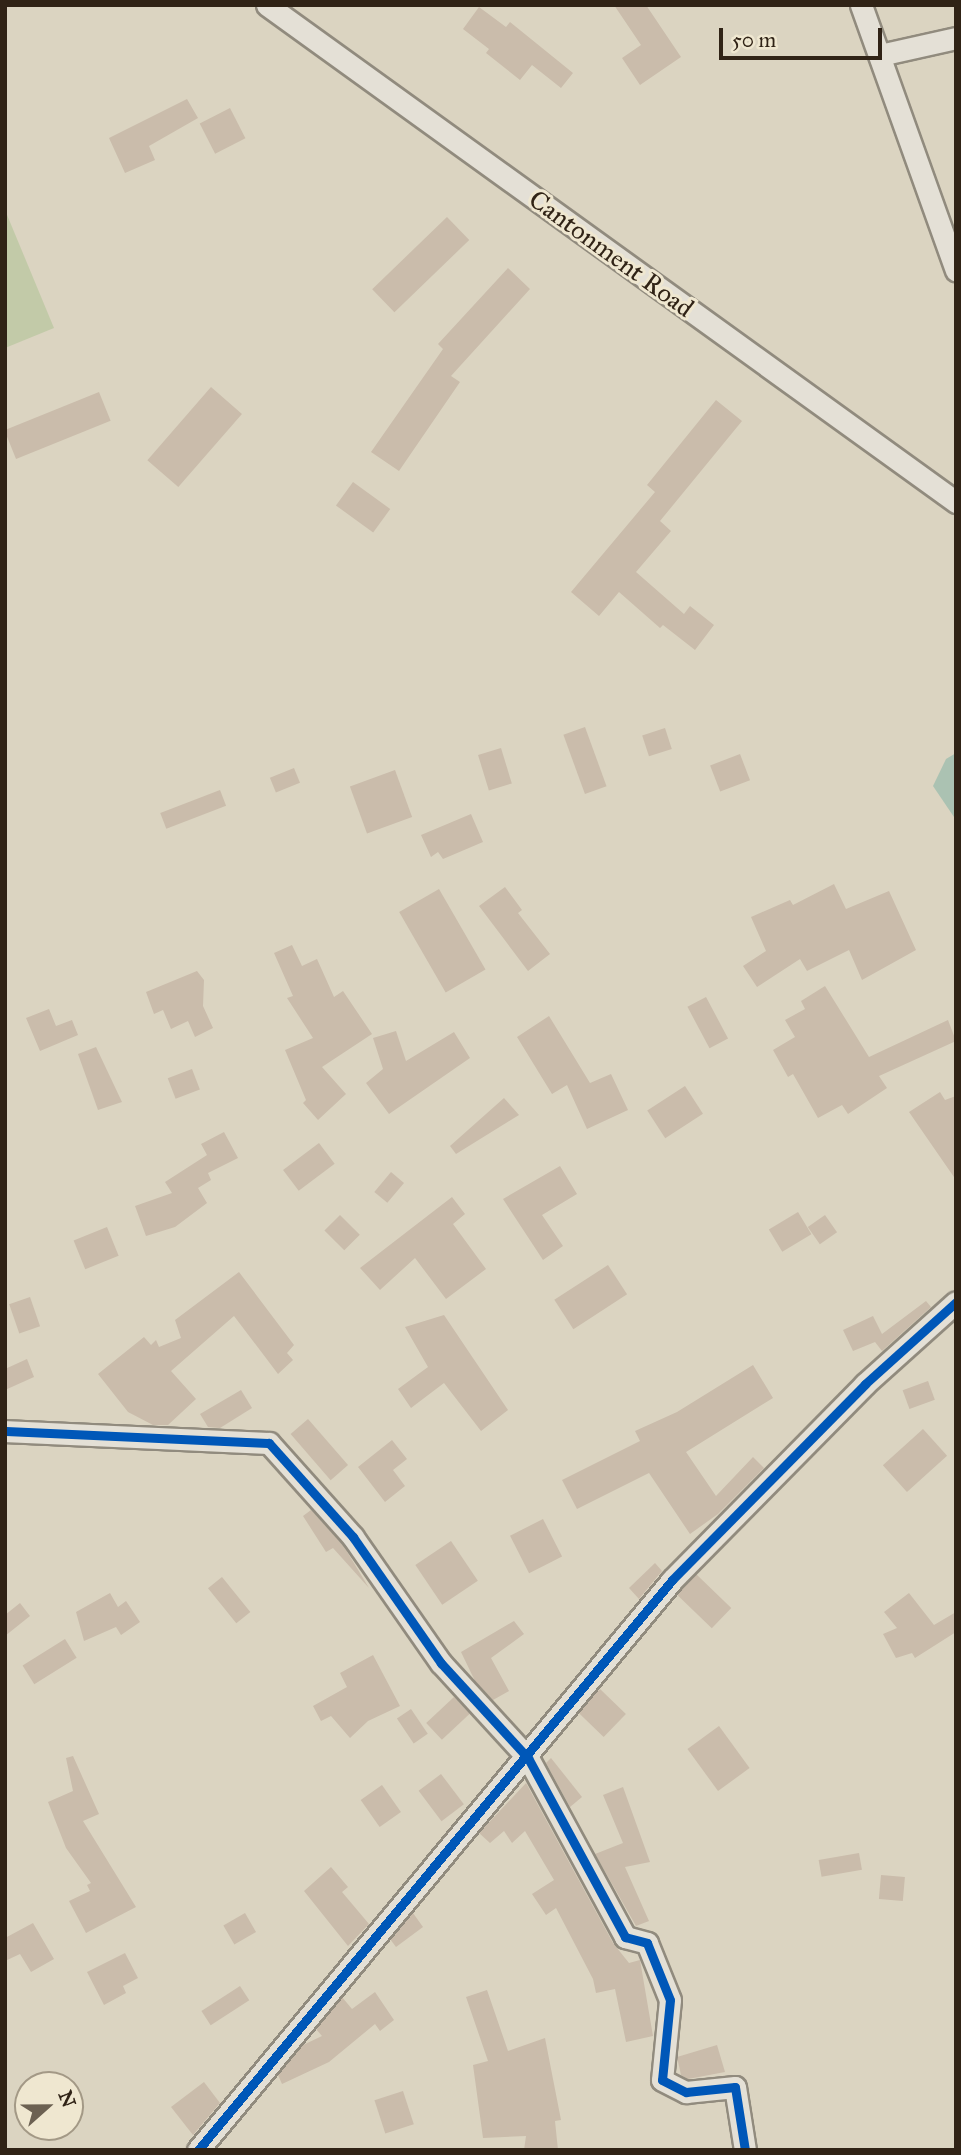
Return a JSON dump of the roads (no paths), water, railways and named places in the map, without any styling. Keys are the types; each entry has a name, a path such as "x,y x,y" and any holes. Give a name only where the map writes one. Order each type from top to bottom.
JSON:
{"street":[{"name":"Cantonment Road","path":"267,5 956,502"},
{"path":"861,5 956,271"},
{"path":"880,55 956,38"},
{"path":"198,2150 528,1758 672,1580 865,1384 956,1302"},
{"path":"5,1431 269,1443 353,1536 441,1663 528,1758 625,1937 648,1943 670,2000 662,2080 686,2092 734,2087 746,2150"}]}
